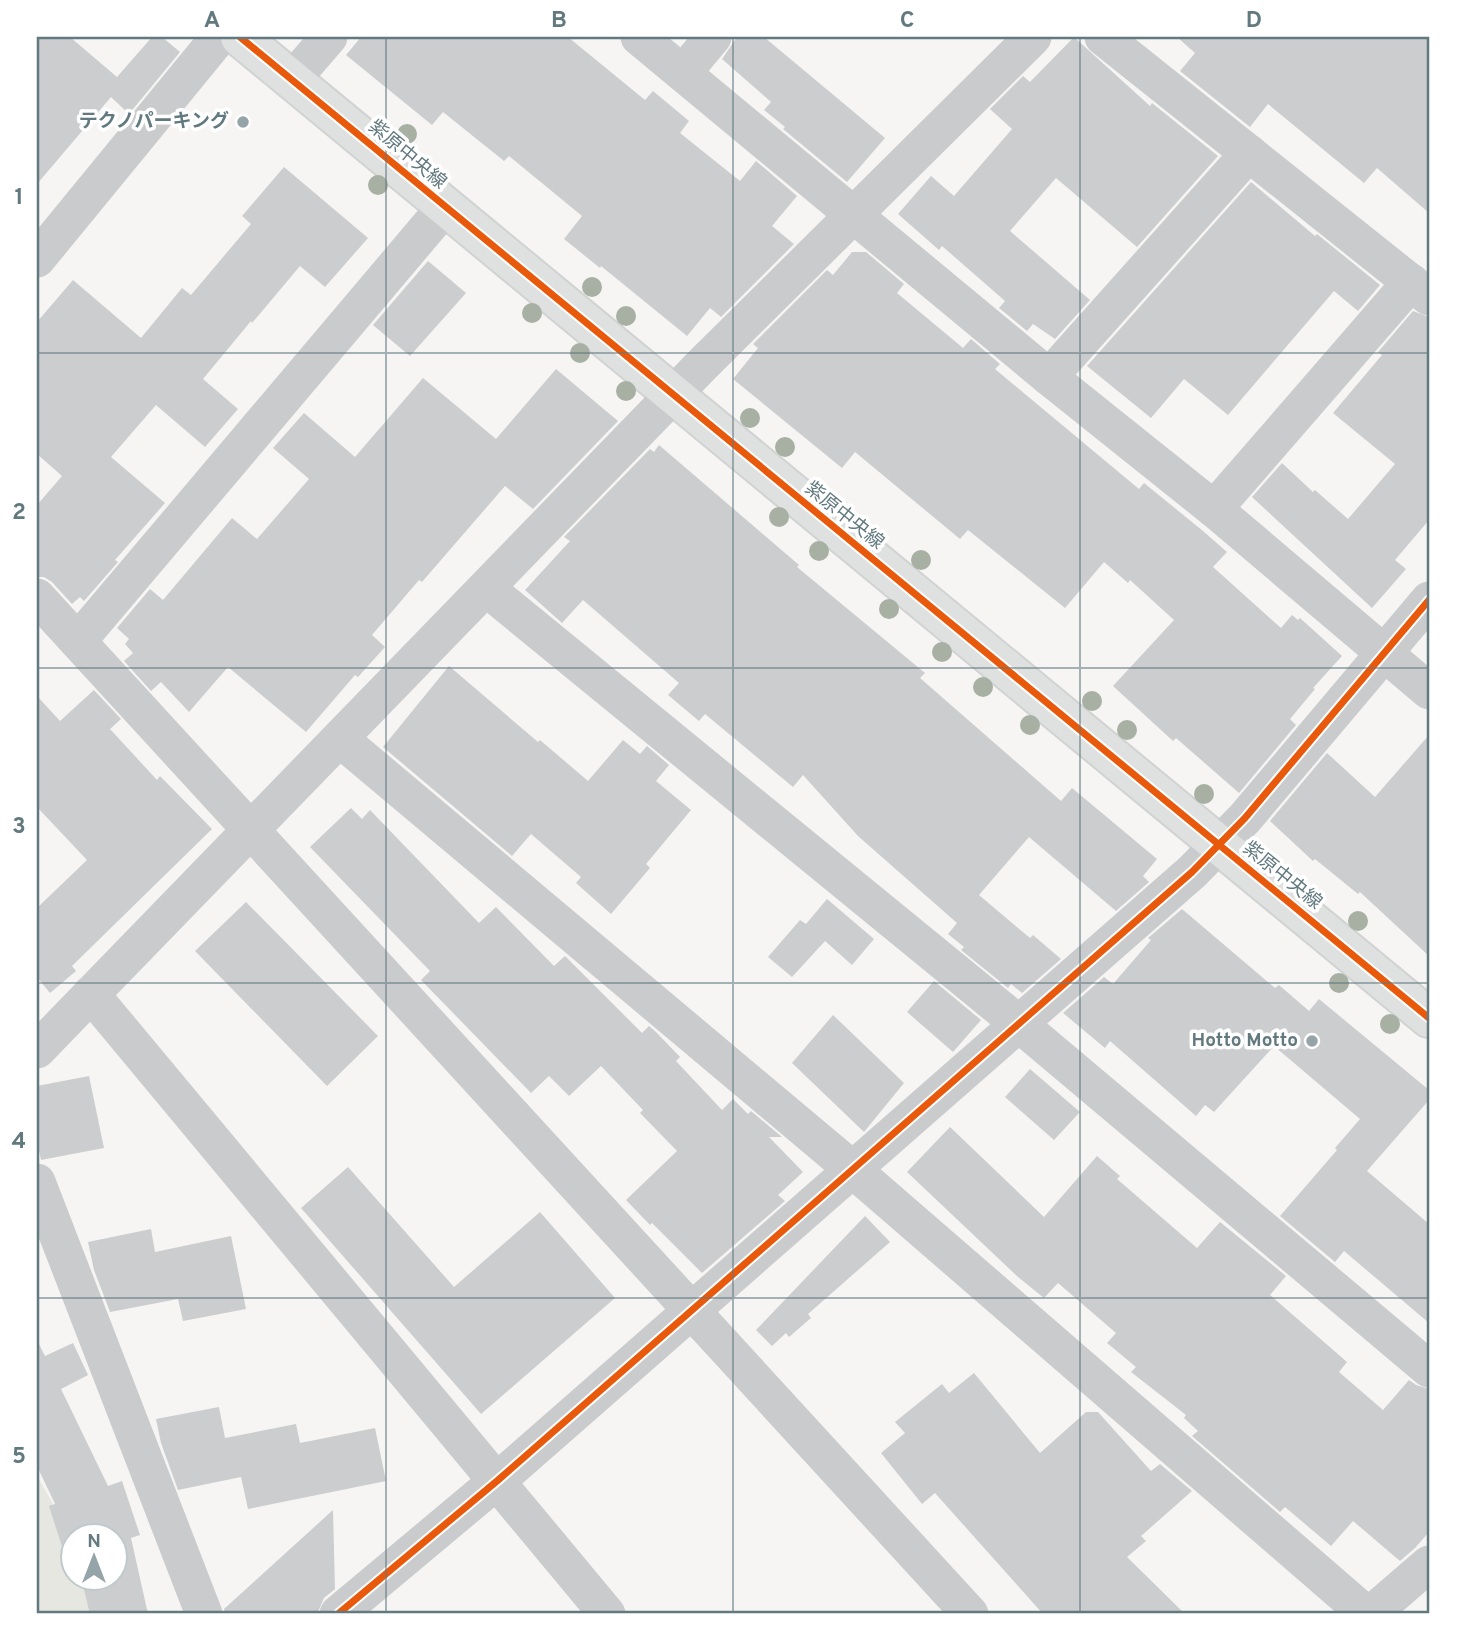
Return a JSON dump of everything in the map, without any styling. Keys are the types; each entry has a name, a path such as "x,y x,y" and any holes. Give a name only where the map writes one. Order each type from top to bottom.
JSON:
{"street":[{"path":"37,259 219,37"},
{"name":"紫原中央線","path":"240,37 1429,1018"},
{"path":"292,80 329,37"},
{"path":"639,37 1049,377 1214,509 1429,691"},
{"path":"683,73 713,37"},
{"path":"37,1049 702,365 1032,37"},
{"path":"1103,37 1420,290 1214,509"},
{"path":"1049,377 1249,153"},
{"path":"78,642 445,207"},
{"path":"486,588 1018,1023 1429,1369"},
{"path":"37,597 970,1614"},
{"path":"338,1614 497,1481 1192,872 1245,818 1429,600"},
{"path":"340,739 852,1169 1368,1614 1429,1564"},
{"path":"91,994 607,1614"},
{"path":"37,1182 204,1614"}],"shaded area":[{"path":"37,1476 60,1522 60,1592 92,1592 104,1614 37,1614"}],"building":[{"path":"37,37 70,37 117,77 152,37 162,37 180,52 129,114 111,97 37,184"},
{"path":"361,37 568,37 645,100 653,91 689,121 680,133 740,181 756,161 797,196 772,226 794,244 721,317 710,308 687,336 564,239 582,216 509,156 504,161 443,112 432,125 346,55"},
{"path":"737,37 764,37 885,138 847,182 783,129 785,127 764,110 771,102 722,59"},
{"path":"1074,37 1150,106 1152,103 1218,156 1137,247 1056,178 1010,231 1090,300 1055,339 1033,324 1027,331 999,308 1005,301 942,246 939,250 898,214 931,176 954,196 1012,129 990,109 1023,76 1030,82"},
{"path":"1177,37 1429,37 1429,213 1377,168 1364,183 1268,104 1250,127 1180,71 1195,53"},
{"path":"284,167 368,238 325,287 300,266 203,379 238,409 205,447 156,405 111,457 165,503 115,560 118,562 84,601 80,597 72,604 52,582 44,577 37,577 37,505 62,476 37,454 37,322 73,280 141,338 182,288 191,295 251,224 242,216"},
{"path":"1251,182 1315,236 1317,234 1380,285 1358,311 1334,291 1228,415 1184,379 1151,418 1087,366"},
{"path":"852,252 866,252 904,284 897,293 963,348 971,339 1000,364 995,369 1139,489 1144,483 1227,552 1213,567 1281,628 1292,615 1298,620 1300,618 1342,656 1290,719 1296,725 1239,793 1176,738 1173,741 1113,686 1174,620 1130,580 1128,583 1104,562 1065,608 968,530 960,539 855,452 842,468 733,379 758,348 753,344 827,270 833,275"},
{"path":"428,261 466,293 410,356 373,325"},
{"path":"1413,311 1429,317 1429,520 1395,560 1406,569 1372,608 1252,497 1282,463 1348,519 1395,464 1333,413 1382,355 1378,352"},
{"path":"556,369 618,421 533,509 505,486 372,635 385,647 358,677 355,675 306,732 228,667 189,712 161,682 151,691 124,661 133,653 125,644 129,639 117,628 150,589 163,600 232,518 257,539 309,479 273,448 304,413 355,457 423,378 496,439"},
{"path":"659,445 799,565 797,567 925,673 920,678 1061,801 1072,788 1157,859 1143,876 1149,882 1116,911 1029,837 979,895 1030,938 1033,935 1061,959 1022,993 1011,984 1008,988 961,950 964,947 948,934 957,923 858,836 803,775 793,787 705,714 699,721 668,695 679,683 583,600 562,623 525,590 570,541 564,537 650,449 654,452"},
{"path":"449,666 588,781 623,740 640,754 647,746 669,765 656,781 691,810 646,864 650,868 611,914 576,883 581,877 531,834 512,856 383,747"},
{"path":"94,690 121,719 110,729 157,780 160,776 212,829 72,966 76,971 50,993 37,977 37,908 87,860 37,807 37,696 60,721"},
{"path":"1429,735 1429,956 1360,892 1358,894 1315,859 1313,861 1270,821 1327,753 1375,797"},
{"path":"351,808 362,819 370,810 479,923 496,907 554,966 565,956 642,1033 649,1026 656,1032 680,1057 676,1061 722,1110 733,1099 748,1114 751,1111 782,1137 769,1137 803,1172 778,1195 785,1201 702,1273 626,1200 677,1151 640,1113 643,1110 601,1066 569,1096 549,1076 531,1093 421,980 430,971 310,847"},
{"path":"827,899 874,939 852,965 825,941 792,977 768,957 800,920 806,924"},
{"path":"246,902 378,1036 327,1086 195,951"},
{"path":"1182,909 1275,988 1279,985 1309,1011 1319,999 1429,1090 1429,1100 1367,1171 1429,1224 1429,1323 1344,1251 1335,1262 1280,1216 1360,1119 1274,1046 1214,1112 1205,1105 1196,1116 1110,1041 1105,1048 1063,1013 1104,977 1113,984 1151,940 1148,938"},
{"path":"934,981 981,1020 953,1052 907,1012"},
{"path":"833,1015 904,1083 864,1132 792,1063"},
{"path":"1030,1069 1080,1112 1054,1140 1005,1097"},
{"path":"89,1076 104,1148 41,1160 37,1140 37,1086"},
{"path":"950,1127 1044,1217 1097,1156 1120,1176 1117,1179 1197,1248 1220,1222 1286,1276 1270,1295 1347,1362 1339,1372 1383,1410 1409,1380 1429,1389 1429,1532 1415,1548 1400,1561 1353,1521 1331,1546 1285,1507 1280,1512 1192,1436 1198,1431 1184,1418 1186,1415 1131,1372 1136,1367 1107,1343 1116,1333 1058,1283 1044,1298 1018,1277 907,1172"},
{"path":"348,1167 454,1287 540,1212 615,1298 481,1414 301,1208"},
{"path":"865,1216 890,1242 808,1314 811,1318 789,1337 786,1333 772,1346 756,1330"},
{"path":"151,1229 155,1252 231,1236 246,1309 183,1321 178,1299 110,1312 94,1270 88,1242"},
{"path":"37,1340 45,1356 73,1343 88,1375 61,1389 108,1486 122,1481 140,1535 131,1538 148,1614 90,1614 84,1592 130,1592 130,1522 60,1522 60,1540 49,1506 55,1504 37,1466"},
{"path":"974,1373 1040,1453 1086,1412 1098,1412 1151,1471 1160,1464 1192,1491 1141,1536 1146,1541 1127,1557 1185,1614 1043,1614 935,1493 922,1504 881,1453 905,1433 895,1422 942,1384 949,1393"},
{"path":"219,1407 225,1438 296,1424 300,1443 375,1428 386,1481 248,1509 241,1477 178,1490 161,1443 156,1419"},
{"path":"333,1510 335,1589 324,1598 318,1612 225,1614 224,1609"}],"cycle path":[{"path":"240,37 1429,1018"},
{"path":"338,1614 497,1481 1192,872 1245,818 1429,600"}],"place":[{"name":"テクノパーキング","path":"243,122"},
{"name":"Hotto Motto","path":"1312,1041"}]}
